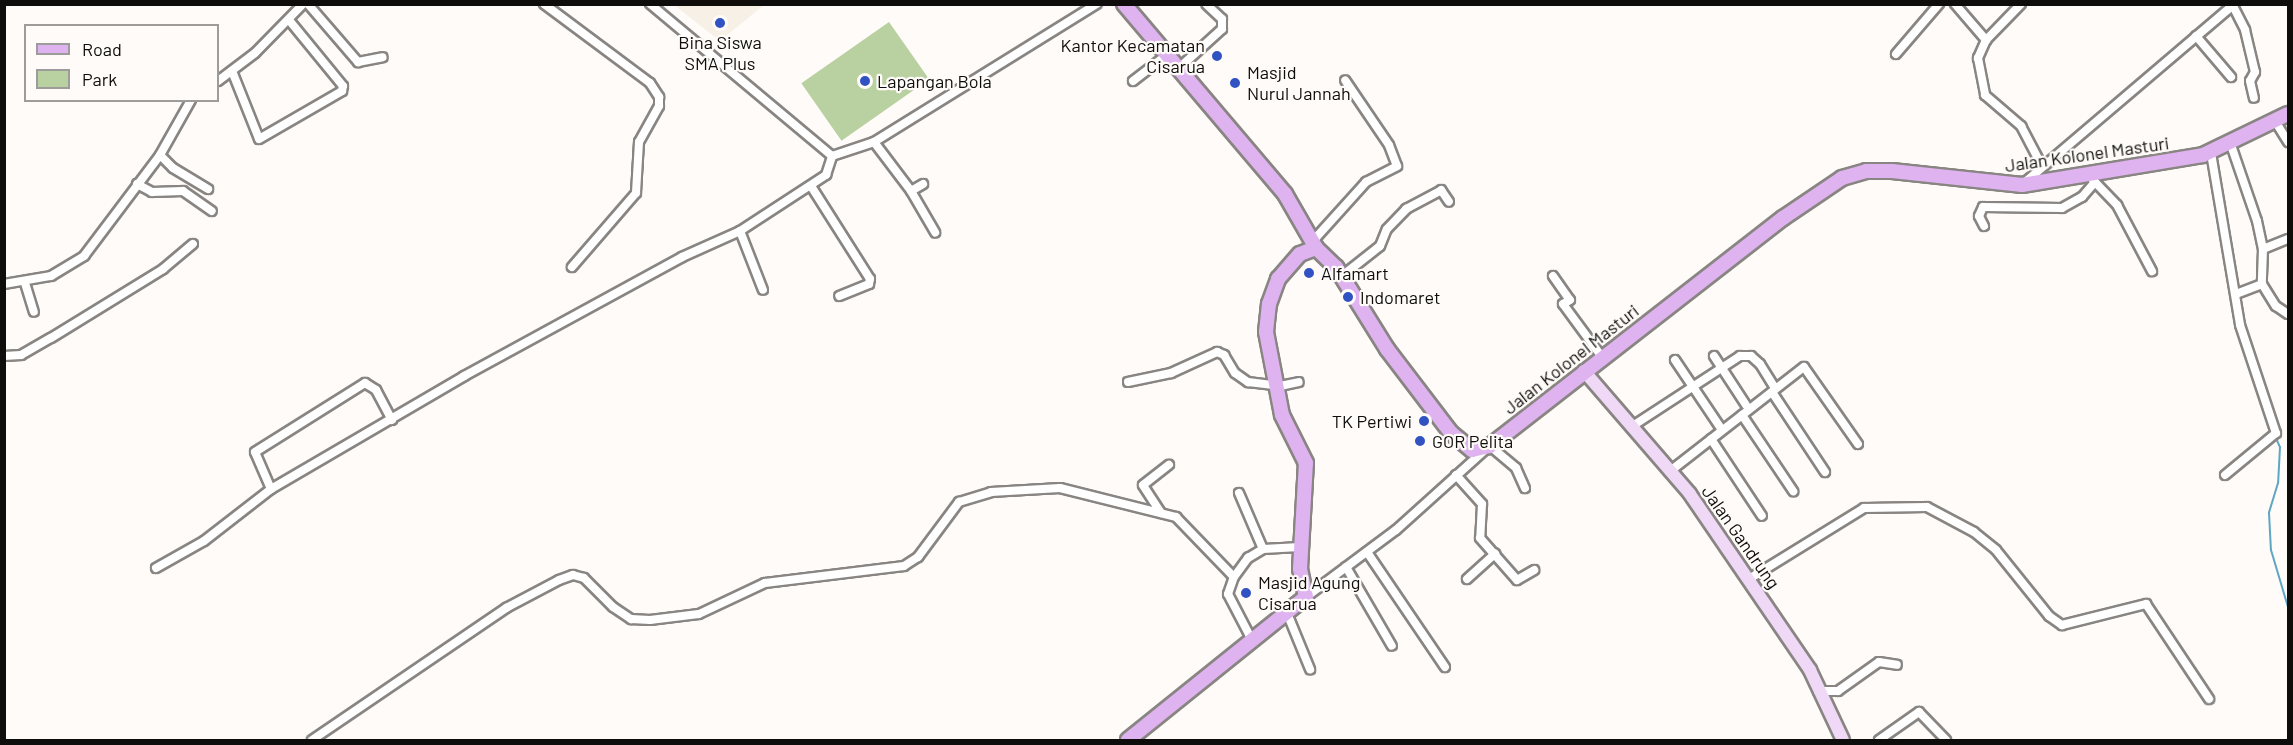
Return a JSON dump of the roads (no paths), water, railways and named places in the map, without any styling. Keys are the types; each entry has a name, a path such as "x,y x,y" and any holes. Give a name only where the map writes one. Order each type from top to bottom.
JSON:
{"main road":[{"path":"1124,4 1285,194 1314,245 1342,276 1387,349 1451,433 1472,450 1489,447"},
{"name":"Jalan Kolonel Masturi","path":"1489,447 1783,218 1842,178 1866,171 1892,171 2022,185 2091,178 2211,153 2289,114"},
{"path":"1128,741 1306,597 1300,547 1306,462 1287,428 1273,384 1266,332 1271,295 1294,259 1314,245"}],"street":[{"path":"219,80 289,20 303,4"},
{"path":"308,4 358,62 383,57"},
{"path":"544,4 650,83 659,97 659,106 639,142 636,193 572,267"},
{"path":"650,4 832,156"},
{"path":"832,156 874,142 1097,4"},
{"path":"1896,54 1939,4"},
{"path":"1955,4 1986,40"},
{"path":"2021,4 1986,40 1978,58 1984,95 2021,126 2042,166"},
{"path":"1179,68 1222,29 1222,19 1208,5"},
{"path":"2022,185 2233,5 2245,30 2255,72 2250,81 2254,99"},
{"path":"232,70 259,139 342,91 343,86 289,20"},
{"path":"2196,36 2231,77"},
{"path":"1133,81 1168,54"},
{"path":"1314,245 1366,182 1397,166 1386,139 1345,80"},
{"path":"4,284 26,283 51,276 84,256 160,154 191,102"},
{"path":"2274,121 2289,142"},
{"path":"874,142 910,191 934,232"},
{"path":"2231,145 2253,202 2263,249 2262,284 2276,306 2289,314"},
{"path":"2211,153 2242,335 2276,433 2225,475"},
{"path":"160,154 173,168 208,189"},
{"path":"156,568 204,542 271,489 570,317 682,257 740,231 811,186 829,171 832,156"},
{"path":"1984,226 1979,216 1983,207 2062,208 2082,197 2091,178 2117,205 2152,271"},
{"path":"137,184 152,192 183,191 212,212"},
{"path":"910,191 923,184"},
{"path":"811,186 870,279 869,284 839,296"},
{"path":"1342,276 1380,246 1387,229 1406,209 1441,190 1449,202"},
{"path":"740,231 763,290"},
{"path":"2263,249 2289,239"},
{"path":"4,356 21,355 51,338 163,269 193,244"},
{"path":"1553,276 1570,300 1563,304 1602,357"},
{"path":"26,283 34,312"},
{"path":"2236,294 2262,284"},
{"path":"1128,382 1171,373 1216,352 1224,355 1235,373 1248,382 1273,384 1299,382"},
{"path":"1714,356 1746,405"},
{"path":"1631,427 1740,356 1751,356 1825,472"},
{"path":"1675,360 1720,427"},
{"path":"1669,472 1804,367 1858,444"},
{"path":"1273,384 1284,371"},
{"name":"Jalan Gandrung","path":"1584,371 1690,494 1810,670 1843,740"},
{"path":"271,489 255,452 361,385 368,384 376,390 392,420"},
{"path":"1742,415 1793,491"},
{"path":"1711,439 1762,516"},
{"path":"1306,597 1367,552 1489,447 1516,468 1525,488"},
{"path":"1161,513 1143,485 1168,465"},
{"path":"1456,475 1482,504 1479,518 1484,526 1479,535 1517,580 1534,570"},
{"path":"312,741 506,608 573,575 584,578 613,607 631,619 650,620 712,610 765,583 904,566 918,557 959,502 991,492 1060,488 1161,513 1181,520 1234,577"},
{"path":"1239,493 1263,549"},
{"path":"1749,579 1864,508 1928,507 1974,532 1996,550 2049,616 2062,625 2146,604 2209,699"},
{"path":"1253,642 1228,594 1234,577 1248,558 1263,549 1300,547"},
{"path":"1367,552 1445,667"},
{"path":"1467,579 1495,554"},
{"path":"1346,567 1392,646"},
{"path":"1287,614 1310,669"},
{"path":"1818,691 1844,688 1879,662 1897,665"},
{"path":"1879,741 1919,712 1946,741"}],"waterway":[{"path":"2248,363 2264,409"},
{"path":"2275,436 2280,447 2278,483 2269,513 2271,550 2288,607"}],"place":[{"name":"Bina Siswa SMA Plus","path":"720,23"},
{"name":"Kantor Kecamatan Cisarua","path":"1217,56"},
{"name":"Lapangan Bola","path":"865,81"},
{"name":"Masjid Nurul Jannah","path":"1235,83"},
{"name":"Alfamart","path":"1309,273"},
{"name":"Indomaret","path":"1348,297"},
{"name":"TK Pertiwi","path":"1424,421"},
{"name":"GOR Pelita","path":"1420,441"},
{"name":"Masjid Agung Cisarua","path":"1246,593"}]}
